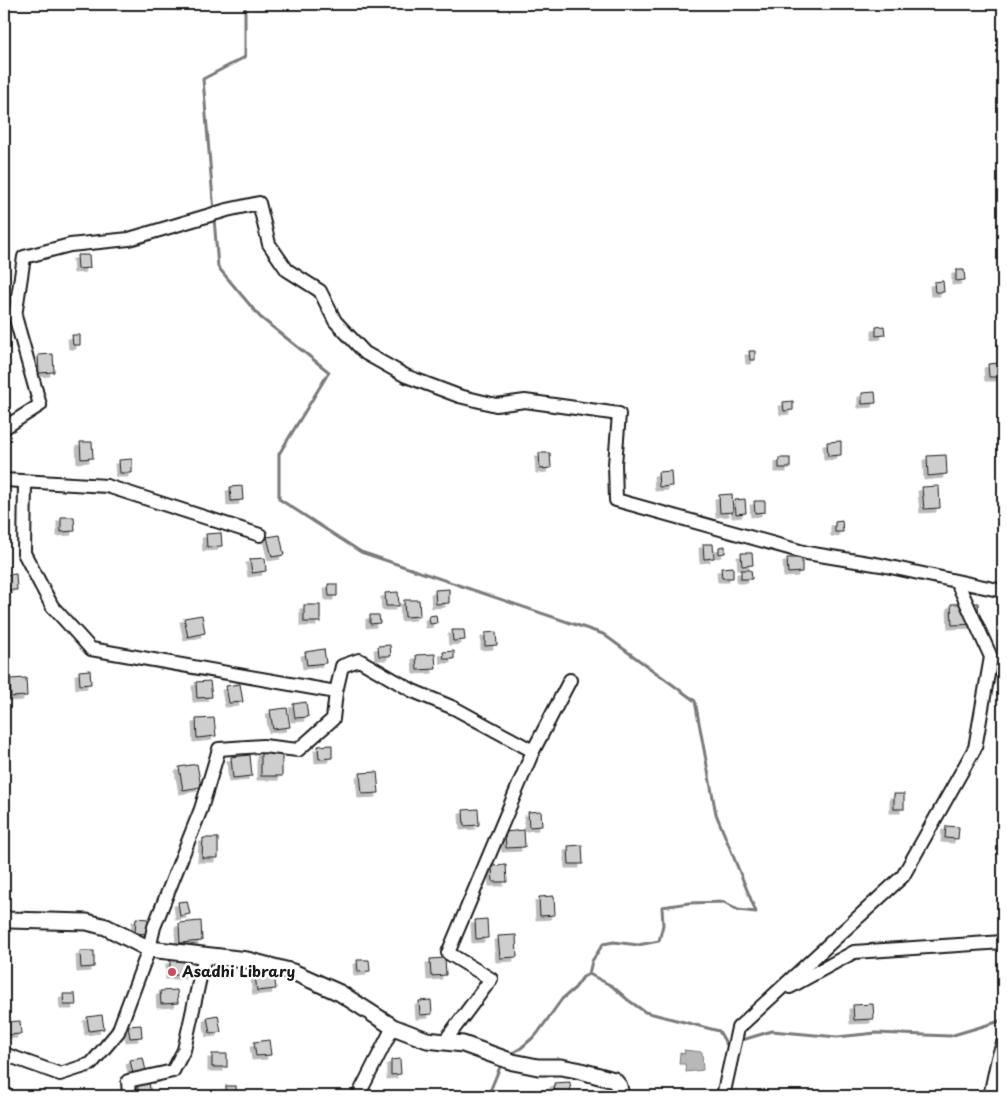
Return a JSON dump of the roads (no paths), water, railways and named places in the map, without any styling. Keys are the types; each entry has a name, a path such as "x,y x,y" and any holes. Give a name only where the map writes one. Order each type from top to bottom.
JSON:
{"street":[{"path":"4,428 40,405 14,316 24,257 70,245 130,239 227,210 260,203 269,244 287,270 320,291 336,321 365,353 406,376 459,396 487,403 496,405 525,401 619,414 615,464 616,500 807,553 881,565 1003,591"},
{"path":"4,480 107,486 260,535"},
{"path":"26,482 24,553 52,606 91,649 336,692"},
{"path":"723,1096 738,1028 903,876 974,748 991,657 957,582"},
{"path":"4,1054 60,1074 91,1064 118,1032 154,927 201,809 219,749 263,746 298,750 333,719 336,692 342,666 359,660 413,691 454,708 533,751"},
{"path":"444,1042 491,979 448,953 533,751 570,680"},
{"path":"4,918 9,920 87,922 106,927 148,948 247,960 293,972 340,994 393,1027 427,1040 463,1044 513,1062 538,1067 561,1067 614,1080 619,1086 621,1096"},
{"path":"773,997 854,952 1003,942"},
{"path":"129,1096 128,1081 173,1071 184,1050 205,955"},
{"path":"358,1096 393,1027"},
{"path":"990,1096 1003,1043"}],"waterway":[{"path":"214,212 203,79 245,57 245,4"},
{"path":"214,218 218,267 260,317 329,372 279,454 279,499 361,552 603,634 695,701 716,814 756,912 738,910 724,902 689,903 662,907 663,925 659,941 638,945 614,942 603,944 592,961 589,974 583,977 575,988 562,999 537,1034 521,1048 509,1055"},
{"path":"589,974 612,986 645,1012 719,1031 727,1045 730,1044"},
{"path":"739,1041 772,1031 837,1037 876,1033 950,1036 1003,1019"},
{"path":"488,1096 500,1067"}],"place":[{"name":"Asadhi Library","path":"172,972"}]}
